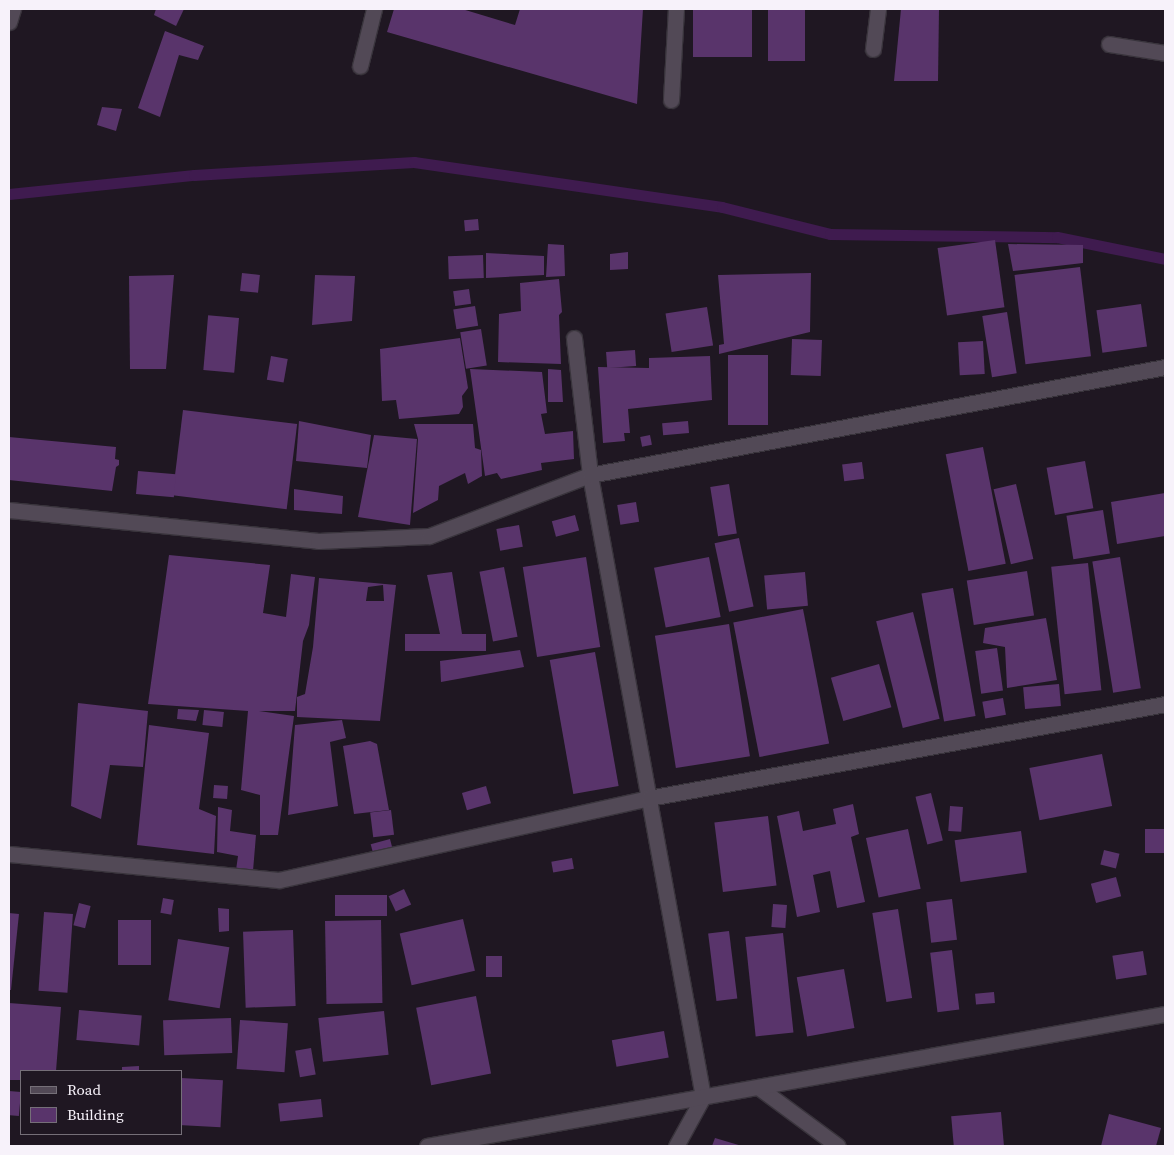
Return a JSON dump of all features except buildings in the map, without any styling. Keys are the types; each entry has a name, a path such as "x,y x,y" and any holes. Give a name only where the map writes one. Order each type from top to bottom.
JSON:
{"street":[{"path":"9,22 13,9"},
{"path":"360,66 374,9"},
{"path":"671,100 676,9"},
{"path":"873,49 878,9"},
{"path":"1109,44 1165,53"},
{"path":"574,338 590,475 703,1097 676,1146"},
{"path":"9,510 318,541 429,536 590,475 1165,367"},
{"path":"9,854 279,880 649,798 1165,704"},
{"path":"427,1146 1165,1014"},
{"path":"758,1087 838,1146"}],"waterway":[{"path":"9,194 194,175 414,162 722,207 830,234 1057,237 1165,259"}]}
